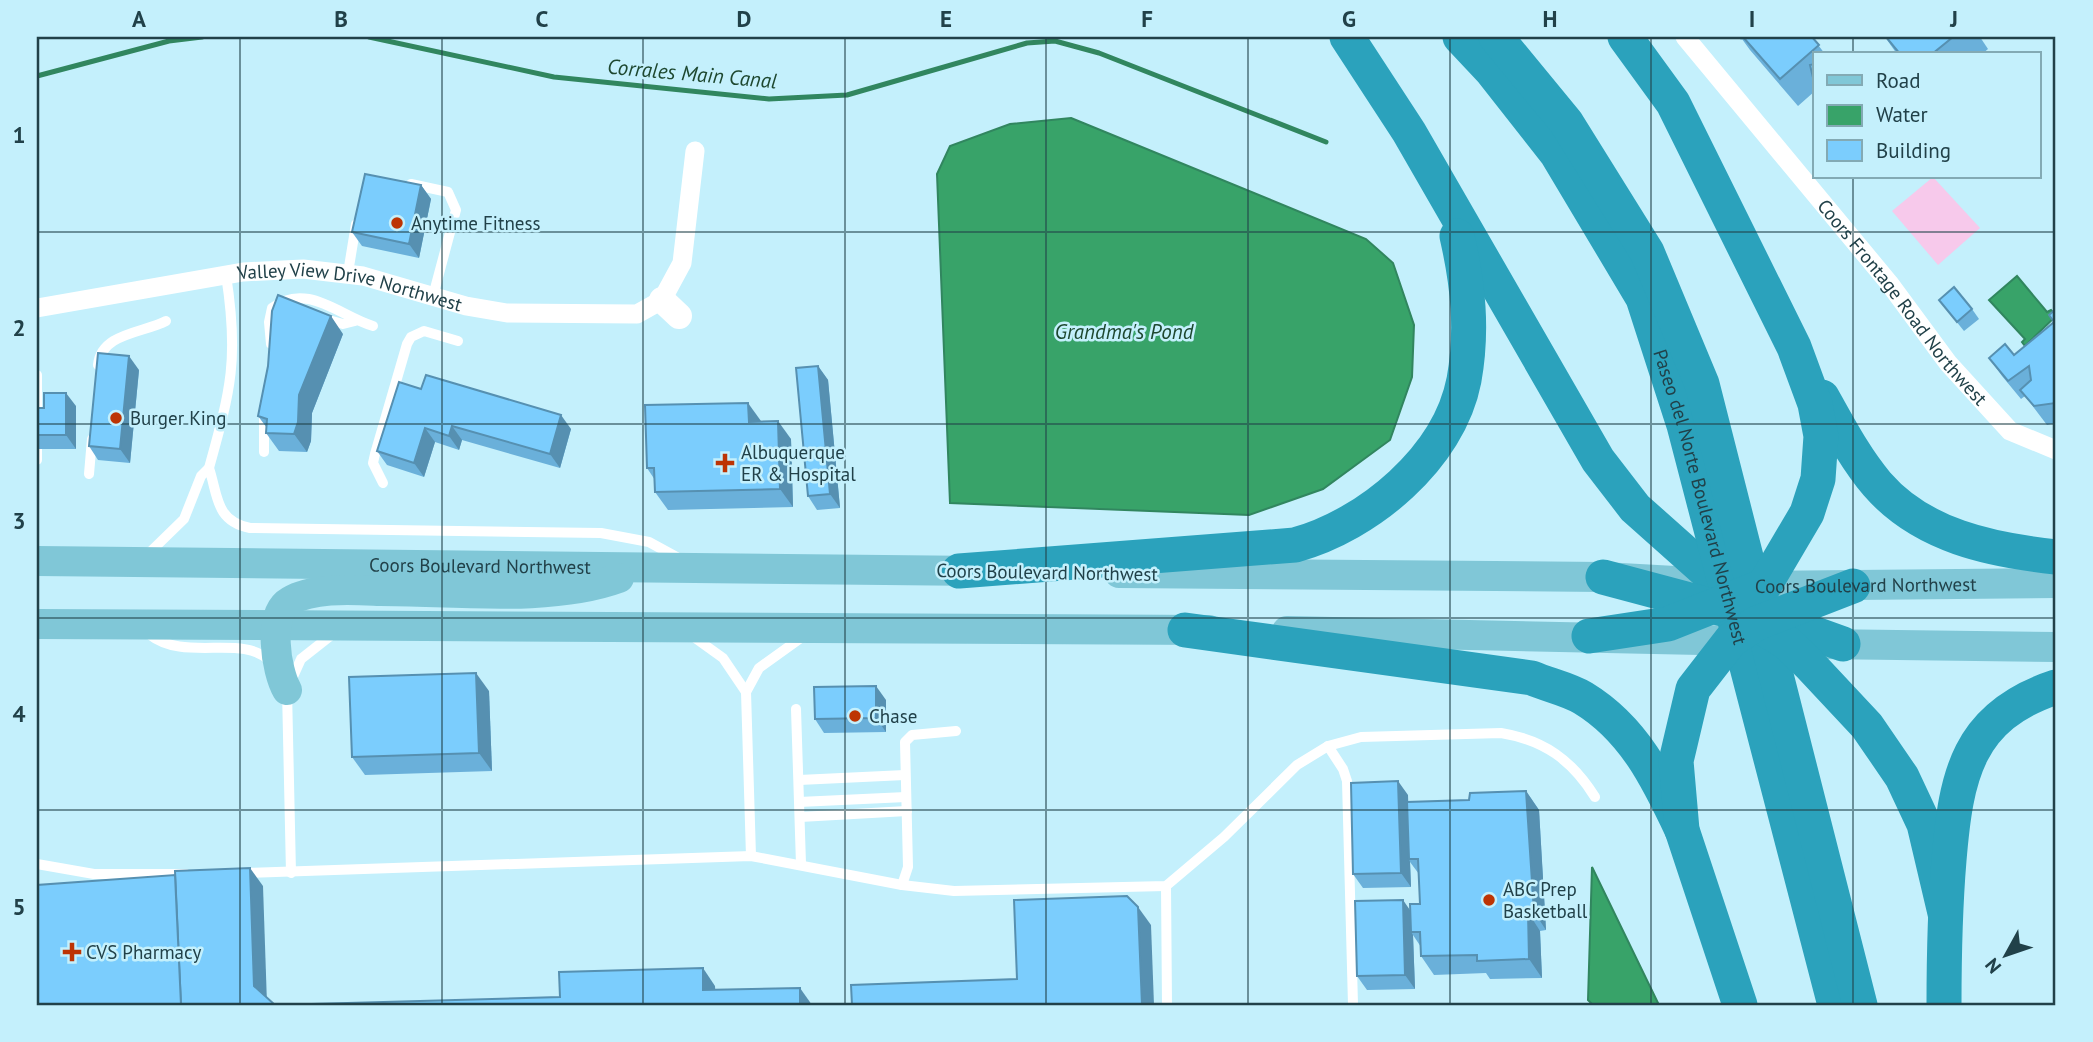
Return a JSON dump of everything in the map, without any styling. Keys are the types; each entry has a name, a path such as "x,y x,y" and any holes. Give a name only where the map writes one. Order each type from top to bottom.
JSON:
{"highway":[{"path":"1347,37 1409,132 1598,460 1635,508 1867,726 1902,777 1924,824 1945,913"},
{"name":"Paseo del Norte Boulevard Northwest","path":"1460,37 1491,70 1557,154 1643,298 1684,425 1718,509 1771,708 1860,1005"},
{"name":"Paseo del Norte Boulevard Northwest","path":"1496,37 1566,122 1647,252 1702,384 1718,509"},
{"path":"1625,37 1673,103 1794,347 1853,451 1878,485 1911,513 1947,534 1987,547 2056,557"},
{"path":"959,571 1295,545 1326,537 1396,490 1425,460 1445,426 1463,383 1469,341 1468,287 1450,202"},
{"path":"1682,830 1675,761 1693,689 1747,612 1807,513 1818,479 1821,436 1815,404 1794,347"},
{"path":"1604,577 1747,612 1843,644"},
{"path":"1589,636 1747,612 1853,586"},
{"path":"1185,629 1532,678 1582,697 1618,725 1651,766 1682,830 1740,1005"},
{"path":"1944,1005 1945,913 1954,800 1964,766 1980,738 2007,711 2030,696 2056,687"},
{"name":"Paseo del Norte Boulevard Northwest","path":"1771,708 1835,1005"}],"main road":[{"name":"Coors Boulevard Northwest","path":"37,561 1604,577"},
{"path":"283,682 276,625 282,608 308,595 364,590 561,591 616,579 642,568"},
{"name":"Coors Boulevard Northwest","path":"1853,586 2056,583"},
{"path":"37,624 1185,629 1589,636"},
{"path":"1843,644 2056,647"}],"street":[{"name":"Coors Frontage Road Northwest","path":"1685,37 1889,283 1948,363 2010,431 2056,450"},
{"name":"Valley View Drive Northwest","path":"37,308 280,268 348,273 488,310 624,316 670,308 682,263 695,151"}],"lane":[{"path":"398,181 448,192 456,210 433,296"},
{"path":"348,273 358,213"},
{"path":"226,275 234,327 234,366 209,468 213,491 222,513 240,526 601,533 649,542 694,568"},
{"path":"272,361 269,314 277,304 293,304 307,298 325,303 355,321 373,326"},
{"path":"314,316 344,324 355,321"},
{"path":"98,372 99,359 106,345 166,321"},
{"path":"383,483 373,463 374,454 407,344 411,337 424,331 458,341"},
{"path":"37,375 37,460"},
{"path":"264,452 262,425 267,396"},
{"path":"89,474 93,423"},
{"path":"140,561 184,519 201,476 209,468"},
{"path":"137,625 154,638 175,647 257,652 267,658 283,682 291,873"},
{"path":"283,682 301,659 321,641 351,625"},
{"path":"680,626 723,658 746,692"},
{"path":"751,856 746,692 759,668 816,627"},
{"path":"796,709 801,864"},
{"path":"902,886 908,867 904,748 912,735 956,731"},
{"path":"229,873 751,856 902,886 954,891 1166,886 1224,837 1297,765 1328,746 1361,737 1501,733 1519,736 1533,740 1561,756 1575,769 1595,797"},
{"path":"1328,746 1347,781 1353,1005"},
{"path":"799,780 905,775"},
{"path":"799,802 906,797"},
{"path":"800,817 907,811"},
{"path":"37,864 94,874 202,874"},
{"path":"1166,886 1167,1005"}],"shaded area":[{"path":"1934,178 1980,228 1938,265 1892,211"}],"water":[{"name":"Grandma's Pond","path":"1071,118 1366,239 1393,263 1414,325 1412,377 1390,440 1323,489 1249,515 950,503 937,174 950,146 1010,124"},
{"path":"2017,276 2047,312 2051,310 2056,316 2025,346 2022,342 2025,339 1989,300"},
{"path":"1592,867 1659,1005 1593,1005 1588,1000"}],"building":[{"path":"1743,37 1812,37 1819,45 1780,79"},
{"path":"1886,37 1953,37 1934,52 1898,52"},
{"name":"Anytime Fitness","path":"365,174 421,185 409,244 352,232"},
{"path":"1954,287 1972,309 1957,322 1939,300"},
{"path":"278,295 331,316 299,395 298,422 294,434 266,433 267,419 258,416 268,366 272,311"},
{"path":"2056,309 2056,403 2034,406 2020,390 2031,380 2029,366 2008,381 1989,358 2005,344 2014,355 2054,322 2049,315"},
{"path":"98,353 129,356 120,449 89,446"},
{"path":"818,366 830,494 808,496 796,368"},
{"path":"426,375 561,415 550,454 452,426 449,436 425,428 414,463 377,451 399,382 421,389"},
{"path":"44,393 66,393 66,435 37,435 37,408 44,408"},
{"name":"Albuquerque ER & Hospital","path":"748,403 749,422 778,421 780,489 655,492 654,468 647,468 645,405"},
{"path":"476,673 479,753 352,757 349,677"},
{"path":"876,686 876,718 815,719 814,687"},
{"path":"1398,781 1401,873 1353,874 1351,783"},
{"name":"ABC Prep Basketball","path":"1526,791 1534,912 1528,912 1529,959 1477,961 1477,955 1421,956 1420,932 1411,932 1410,904 1420,904 1418,859 1409,859 1407,802 1469,800 1470,793"},
{"path":"250,868 254,986 275,1005 181,1005 175,871"},
{"path":"175,875 181,1005 37,1005 37,885"},
{"path":"1127,896 1138,907 1142,1005 852,1005 851,985 1017,979 1014,900"},
{"path":"1403,900 1405,975 1357,976 1355,901"},
{"path":"703,968 703,990 800,988 800,1005 275,1005 560,997 559,972"}],"waterway":[{"name":"Corrales Main Canal","path":"37,76 169,41 202,37"},
{"name":"Corrales Main Canal","path":"369,37 554,77 769,99 847,95 1027,43 1055,41 1099,53 1326,142"}],"place":[{"name":"Anytime Fitness","path":"397,223"},
{"name":"Burger King","path":"116,418"},
{"name":"Albuquerque ER & Hospital","path":"725,463"},
{"name":"Chase","path":"855,716"},
{"name":"ABC Prep Basketball","path":"1489,900"},
{"name":"CVS Pharmacy","path":"72,952"}]}
